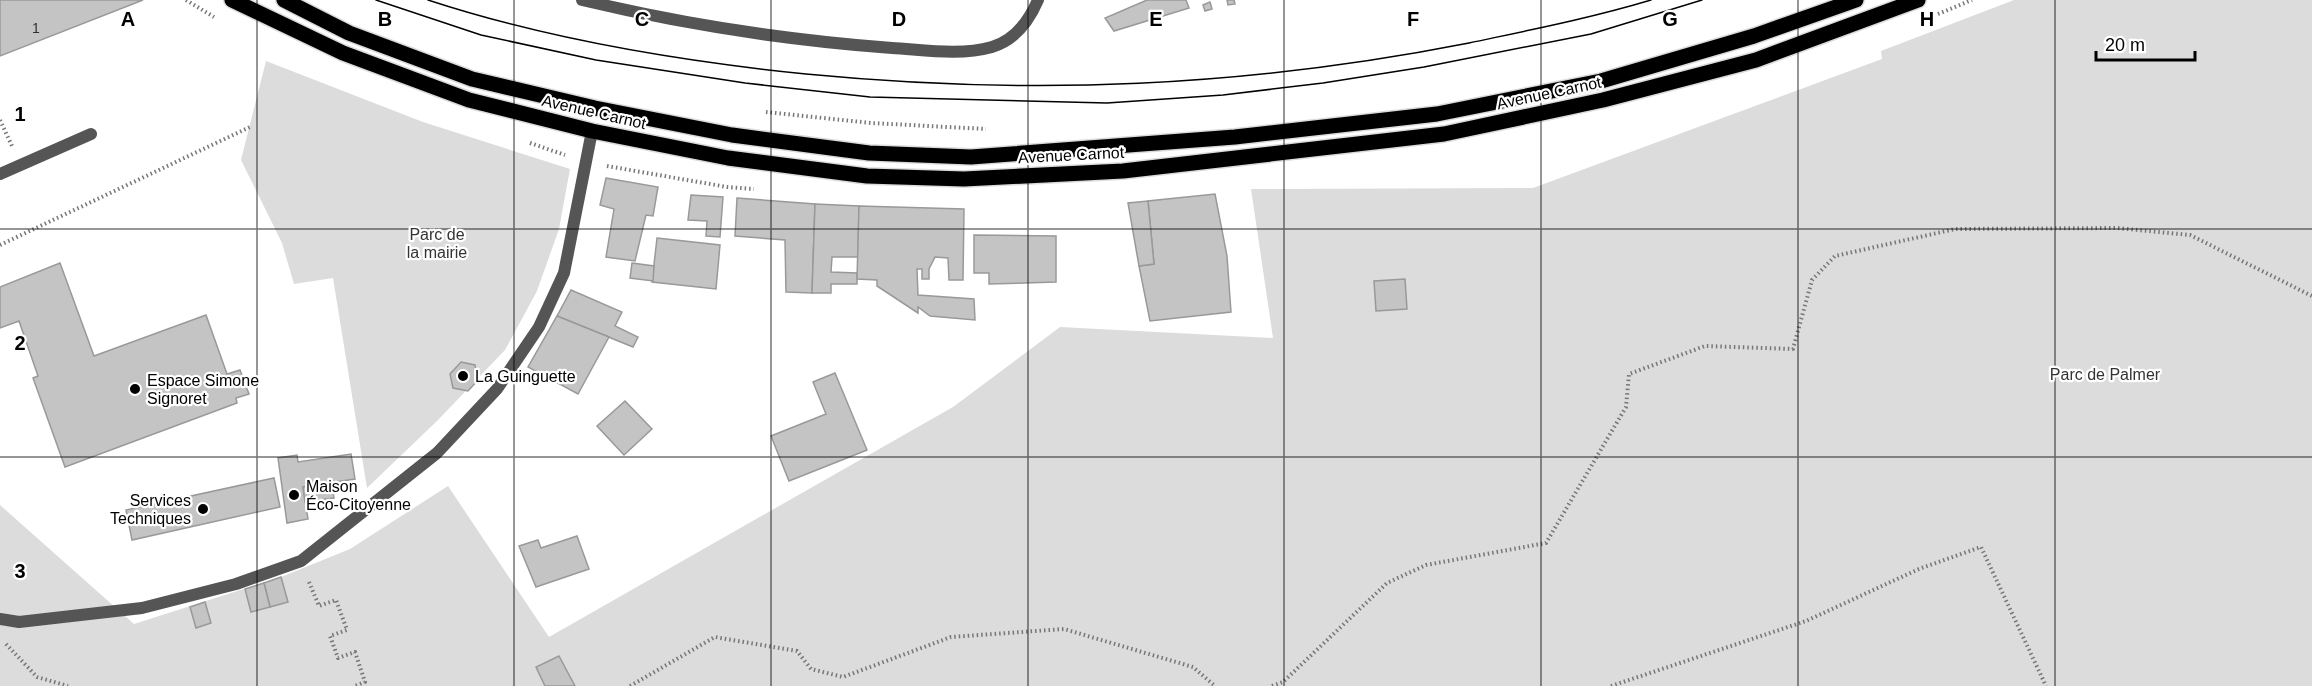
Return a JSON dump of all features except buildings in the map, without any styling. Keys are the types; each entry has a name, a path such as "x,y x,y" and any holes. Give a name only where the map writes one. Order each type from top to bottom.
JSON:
{"main road":[{"name":"Avenue Carnot","path":"232,0 343,53 469,100 592,132 728,158 867,176 964,179 1123,171 1444,134 1592,103 1756,60 1918,0"},
{"name":"Avenue Carnot","path":"284,0 349,33 472,79 595,108 732,135 869,153 971,157 1235,137 1437,114 1601,81 1754,36 1856,0"}],"street":[{"path":"582,0 710,28 854,45 958,52 993,47 1016,35 1031,16 1038,0"},
{"path":"0,619 19,621 142,608 237,584 301,561 437,453 497,389 539,327 564,273 592,132"},
{"path":"0,174 91,134"}],"path":[{"path":"760,111 871,123 988,129"},
{"path":"0,245 250,127"},
{"path":"1272,686 1283,682 1387,583 1426,565 1546,543 1626,407 1629,374 1706,346 1793,349 1812,280 1835,256 1955,229 2117,228 2190,235 2312,296"},
{"path":"1611,686 1806,621 1919,569 1981,547 2046,686"},
{"path":"301,561 319,606 336,600 347,630 330,636 338,658 355,652 365,682 355,686"},
{"path":"630,686 715,637 798,651 811,669 843,677 951,637 1064,629 1193,667 1215,686"},
{"path":"0,638 37,677 68,686"}],"green space":[{"name":"Parc de Palmer","path":"2014,0 2312,0 2312,686 0,686 0,505 134,624 281,577 350,549 448,486 549,637 953,407 1060,327 1273,338 1251,189 1533,188 1882,59 1881,51"},
{"name":"Parc de la mairie","path":"266,61 423,122 570,169 559,229 537,291 505,350 438,420 367,488 333,278 294,284 282,243 241,160"}],"tram line":[{"path":"376,0 481,35 596,60 745,83 870,97 1107,103 1223,95 1323,83 1424,67 1591,34 1702,0"},
{"path":"428,0 567,38 710,63 806,74 974,85 1139,83 1303,70 1469,43 1651,0"}],"place":[{"name":"La Guinguette","path":"463,376"},
{"name":"Espace Simone Signoret","path":"135,389"},
{"name":"Maison Éco-Citoyenne","path":"294,495"},
{"name":"Services Techniques","path":"203,509"}]}
